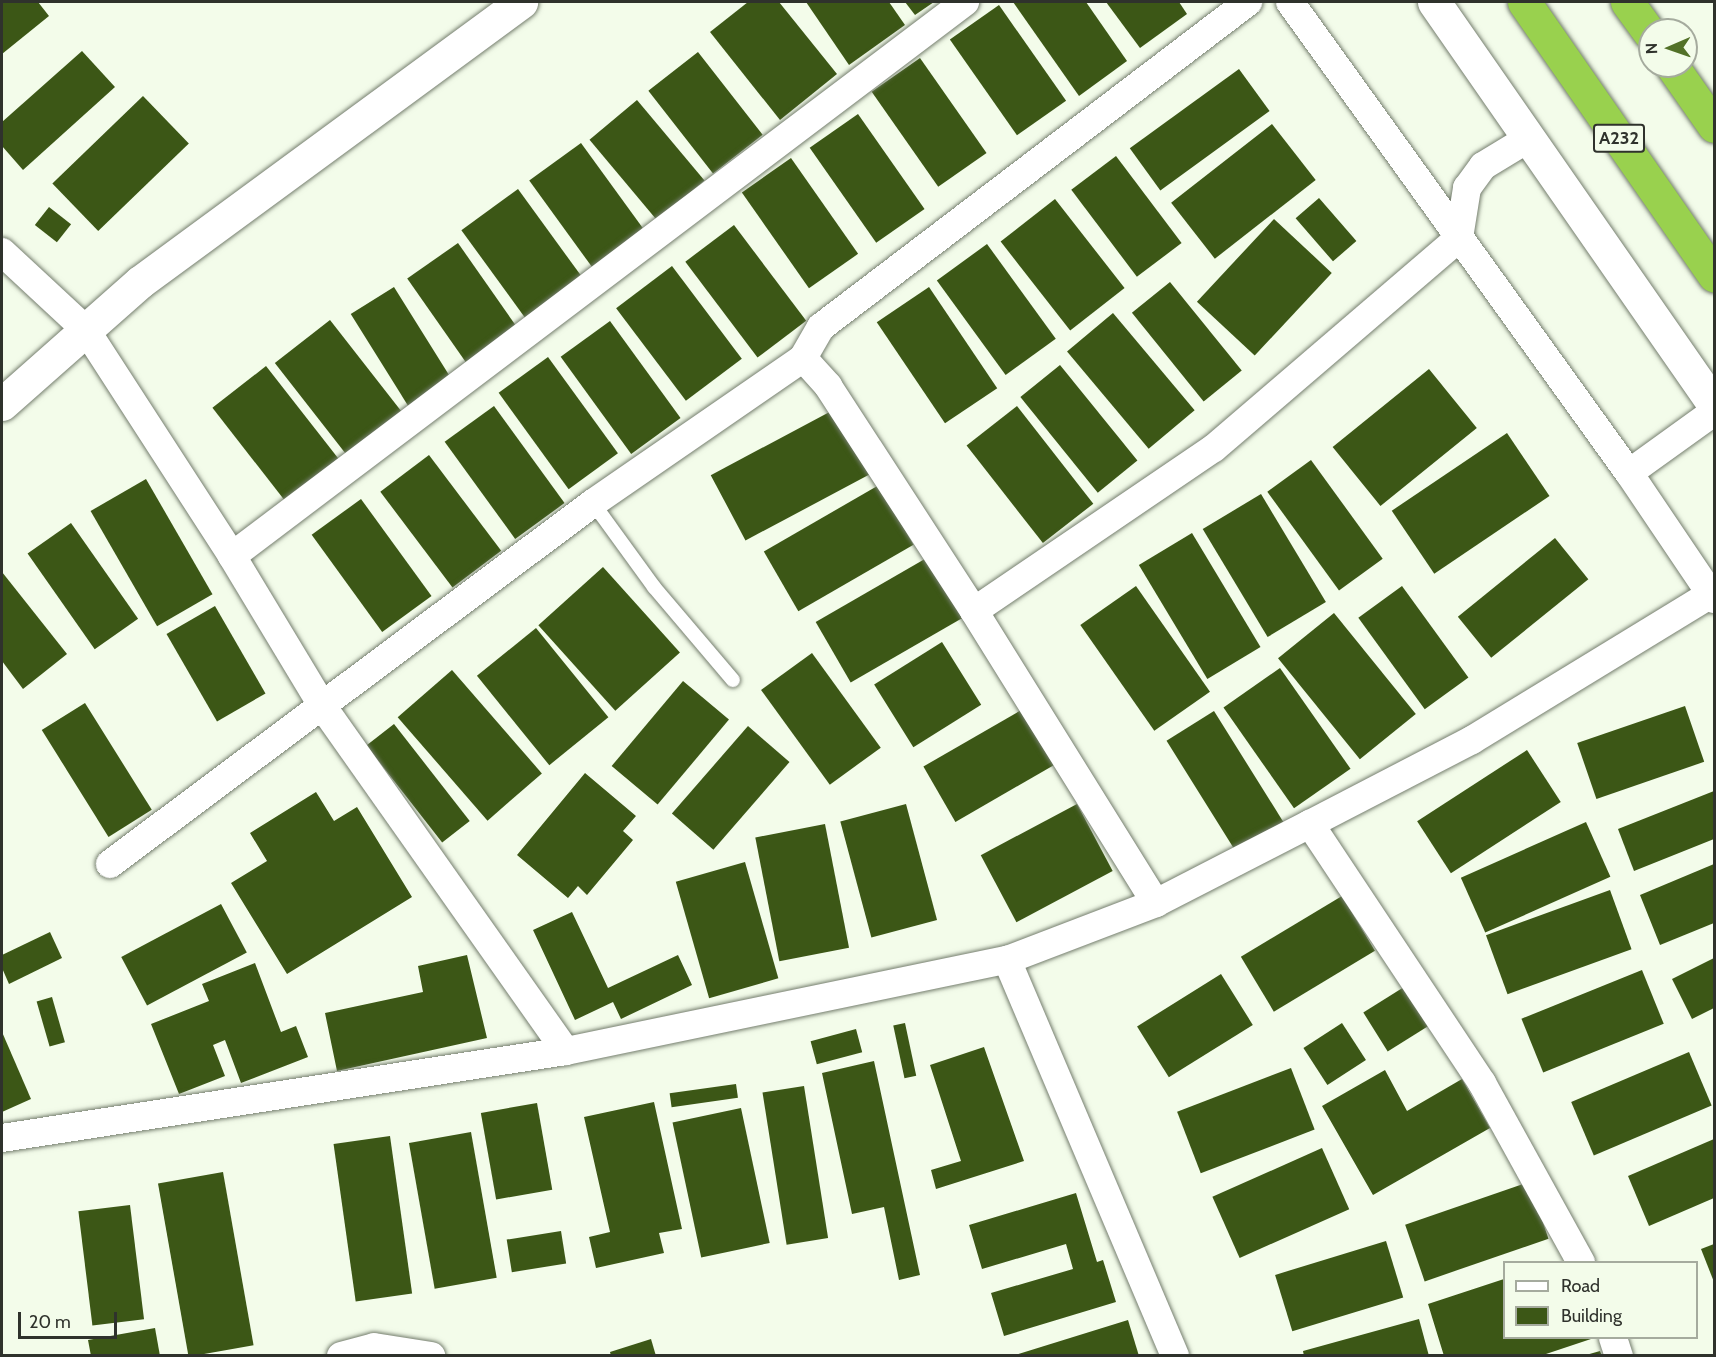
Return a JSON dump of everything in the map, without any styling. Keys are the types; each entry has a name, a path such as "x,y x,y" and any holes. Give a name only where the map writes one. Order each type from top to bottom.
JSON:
{"highway":[{"name":"A232","path":"1524,2 1714,275"},
{"path":"1627,2 1638,18"},
{"path":"1680,78 1714,126"}],"street":[{"path":"2,404 140,282 521,2"},
{"path":"232,556 965,2"},
{"path":"110,864 594,503 803,358 821,327 1248,2"},
{"path":"2,1138 566,1051 1007,960 1156,903 1310,824 1472,740 1713,596 1629,473 1290,2"},
{"path":"1434,2 1714,405"},
{"path":"974,611 1214,448 1459,238 1467,188 1483,166 1529,138"},
{"path":"2,252 86,330 232,556 323,707 566,1051"},
{"path":"803,358 828,386 974,611 1156,903"},
{"path":"1629,473 1714,412"},
{"path":"1310,824 1482,1083 1580,1261"},
{"path":"1007,960 1175,1356"},
{"path":"1612,1339 1619,1356"},
{"path":"341,1356 374,1347 431,1356"}],"lane":[{"path":"594,503 654,587 733,680"}],"building":[{"path":"2,2 38,2 49,16 2,54"},
{"path":"748,2 779,2 837,74 780,120 710,32"},
{"path":"806,2 889,2 905,25 849,65"},
{"path":"905,2 934,2 915,15"},
{"path":"1013,2 1086,2 1127,61 1079,96"},
{"path":"1106,2 1179,2 1187,14 1140,48"},
{"path":"999,5 1066,101 1017,135 950,39"},
{"path":"82,51 115,87 23,170 2,146 2,122"},
{"path":"698,52 763,135 713,174 648,91"},
{"path":"920,58 987,153 938,187 872,92"},
{"path":"1239,69 1270,111 1160,190 1130,148"},
{"path":"143,96 189,143 98,231 52,184"},
{"path":"637,100 704,180 657,220 590,140"},
{"path":"858,114 925,209 876,243 810,148"},
{"path":"1272,124 1316,180 1215,259 1171,203"},
{"path":"581,143 646,232 594,270 529,181"},
{"path":"1116,156 1182,243 1137,277 1071,190"},
{"path":"791,158 858,254 809,288 742,192"},
{"path":"518,189 581,276 525,318 461,230"},
{"path":"1319,198 1356,241 1333,261 1296,218"},
{"path":"1055,199 1125,288 1070,331 1001,241"},
{"path":"49,207 71,224 57,242 35,225"},
{"path":"1274,219 1332,273 1255,356 1197,302"},
{"path":"734,225 806,321 758,358 685,262"},
{"path":"458,243 518,329 467,365 407,279"},
{"path":"987,244 1056,339 1006,375 937,280"},
{"path":"672,266 742,359 686,401 616,308"},
{"path":"1170,282 1242,371 1204,401 1132,313"},
{"path":"394,287 453,382 410,409 351,314"},
{"path":"929,287 997,388 945,423 877,322"},
{"path":"1113,313 1195,410 1149,449 1067,352"},
{"path":"330,320 407,419 352,462 275,363"},
{"path":"610,321 681,418 631,454 561,357"},
{"path":"548,357 618,453 569,489 499,393"},
{"path":"1060,365 1137,461 1098,493 1020,397"},
{"path":"266,366 340,461 286,502 212,408"},
{"path":"1429,369 1477,428 1380,506 1333,447"},
{"path":"494,406 565,503 515,539 445,442"},
{"path":"1017,406 1093,504 1043,543 967,445"},
{"path":"837,408 872,473 745,540 711,475"},
{"path":"1507,433 1549,496 1434,574 1392,511"},
{"path":"429,455 501,551 453,588 380,492"},
{"path":"1311,460 1383,559 1339,590 1267,492"},
{"path":"146,479 213,594 157,626 91,511"},
{"path":"879,485 914,545 798,611 764,552"},
{"path":"1261,494 1326,602 1268,637 1203,529"},
{"path":"361,499 432,596 382,632 312,535"},
{"path":"71,523 138,619 95,649 28,553"},
{"path":"1192,533 1261,647 1207,679 1139,565"},
{"path":"1555,538 1588,579 1491,658 1458,617"},
{"path":"930,556 965,617 851,683 816,622"},
{"path":"603,567 680,652 615,711 538,625"},
{"path":"2,572 67,654 23,689 2,661"},
{"path":"1136,586 1210,692 1154,731 1080,625"},
{"path":"1402,586 1468,677 1425,709 1358,618"},
{"path":"215,606 266,693 217,721 167,634"},
{"path":"1334,613 1416,714 1360,759 1278,658"},
{"path":"536,628 608,717 549,765 477,676"},
{"path":"942,642 981,705 913,747 874,684"},
{"path":"812,653 881,748 830,785 761,690"},
{"path":"1280,668 1351,769 1294,808 1223,708"},
{"path":"452,670 542,773 488,821 398,717"},
{"path":"683,681 729,720 658,805 612,766"},
{"path":"85,703 152,810 109,837 42,730"},
{"path":"1685,706 1704,762 1596,799 1577,743"},
{"path":"1023,709 1055,764 955,822 923,766"},
{"path":"1214,711 1284,824 1237,853 1167,741"},
{"path":"394,724 470,821 442,842 366,746"},
{"path":"748,726 790,762 713,850 672,814"},
{"path":"1527,750 1561,802 1451,873 1417,821"},
{"path":"585,773 636,816 623,831 633,840 587,895 578,886 568,898 517,855"},
{"path":"1714,791 1714,839 1634,871 1618,829"},
{"path":"316,792 334,821 357,807 412,897 287,974 231,883 267,861 250,833"},
{"path":"906,804 937,920 871,938 840,822"},
{"path":"1077,804 1113,871 1016,922 981,855"},
{"path":"1586,822 1610,877 1485,933 1461,878"},
{"path":"825,824 849,948 779,961 755,838"},
{"path":"745,862 778,978 709,998 676,882"},
{"path":"1714,864 1714,923 1660,945 1640,895"},
{"path":"1610,890 1632,949 1508,994 1486,935"},
{"path":"1342,896 1375,951 1274,1012 1241,957"},
{"path":"221,904 247,953 147,1006 121,957"},
{"path":"572,912 608,988 678,955 692,985 621,1019 613,1002 575,1020 533,930"},
{"path":"50,932 62,958 9,984 2,968 2,955"},
{"path":"467,955 487,1038 337,1071 325,1013 423,992 418,966"},
{"path":"1714,958 1714,1008 1692,1019 1672,979"},
{"path":"255,963 281,1032 296,1026 308,1057 241,1083 225,1040 213,1045 225,1076 179,1094 151,1024 209,1001 202,984"},
{"path":"1642,970 1664,1024 1543,1072 1521,1019"},
{"path":"1221,974 1253,1025 1169,1077 1137,1026"},
{"path":"1404,987 1428,1026 1388,1051 1363,1012"},
{"path":"52,997 65,1042 50,1047 37,1001"},
{"path":"905,1023 916,1076 904,1078 893,1025"},
{"path":"1342,1023 1366,1060 1327,1085 1303,1048"},
{"path":"856,1029 862,1052 817,1064 811,1041"},
{"path":"2,1032 31,1099 2,1112"},
{"path":"984,1047 1024,1161 936,1189 931,1170 961,1161 930,1065"},
{"path":"1689,1052 1712,1105 1594,1155 1571,1102"},
{"path":"874,1061 920,1275 899,1280 884,1207 852,1214 822,1073"},
{"path":"1291,1068 1315,1130 1201,1173 1177,1112"},
{"path":"1385,1070 1407,1111 1462,1079 1490,1128 1373,1195 1322,1106"},
{"path":"736,1084 738,1098 672,1107 670,1093"},
{"path":"804,1086 828,1238 787,1245 763,1093"},
{"path":"654,1102 682,1229 659,1233 664,1253 596,1268 589,1237 610,1232 584,1117"},
{"path":"537,1103 552,1190 496,1200 481,1113"},
{"path":"741,1108 770,1243 701,1258 673,1123"},
{"path":"471,1132 497,1278 435,1289 409,1143"},
{"path":"390,1136 412,1293 356,1301 334,1144"},
{"path":"1714,1139 1714,1198 1649,1226 1628,1176"},
{"path":"1322,1148 1349,1209 1240,1258 1212,1197"},
{"path":"223,1172 254,1345 188,1356 158,1183"},
{"path":"1529,1182 1549,1239 1425,1281 1405,1225"},
{"path":"1076,1193 1097,1262 1103,1260 1116,1302 1004,1336 991,1293 1073,1269 1066,1244 982,1269 969,1225"},
{"path":"130,1205 144,1319 92,1325 78,1211"},
{"path":"561,1231 566,1264 512,1272 507,1240"},
{"path":"1386,1241 1403,1297 1292,1331 1275,1275"},
{"path":"1714,1244 1714,1282 1701,1249"},
{"path":"1503,1279 1503,1339 1591,1339 1540,1356 1444,1356 1428,1304"},
{"path":"1419,1319 1429,1356 1304,1356 1303,1351"},
{"path":"1128,1320 1139,1356 1015,1356 1015,1355"},
{"path":"155,1328 160,1356 91,1356 88,1340"},
{"path":"651,1339 656,1356 611,1356 610,1352"},
{"path":"1600,1351 1602,1356 1586,1356 1586,1355"}]}
